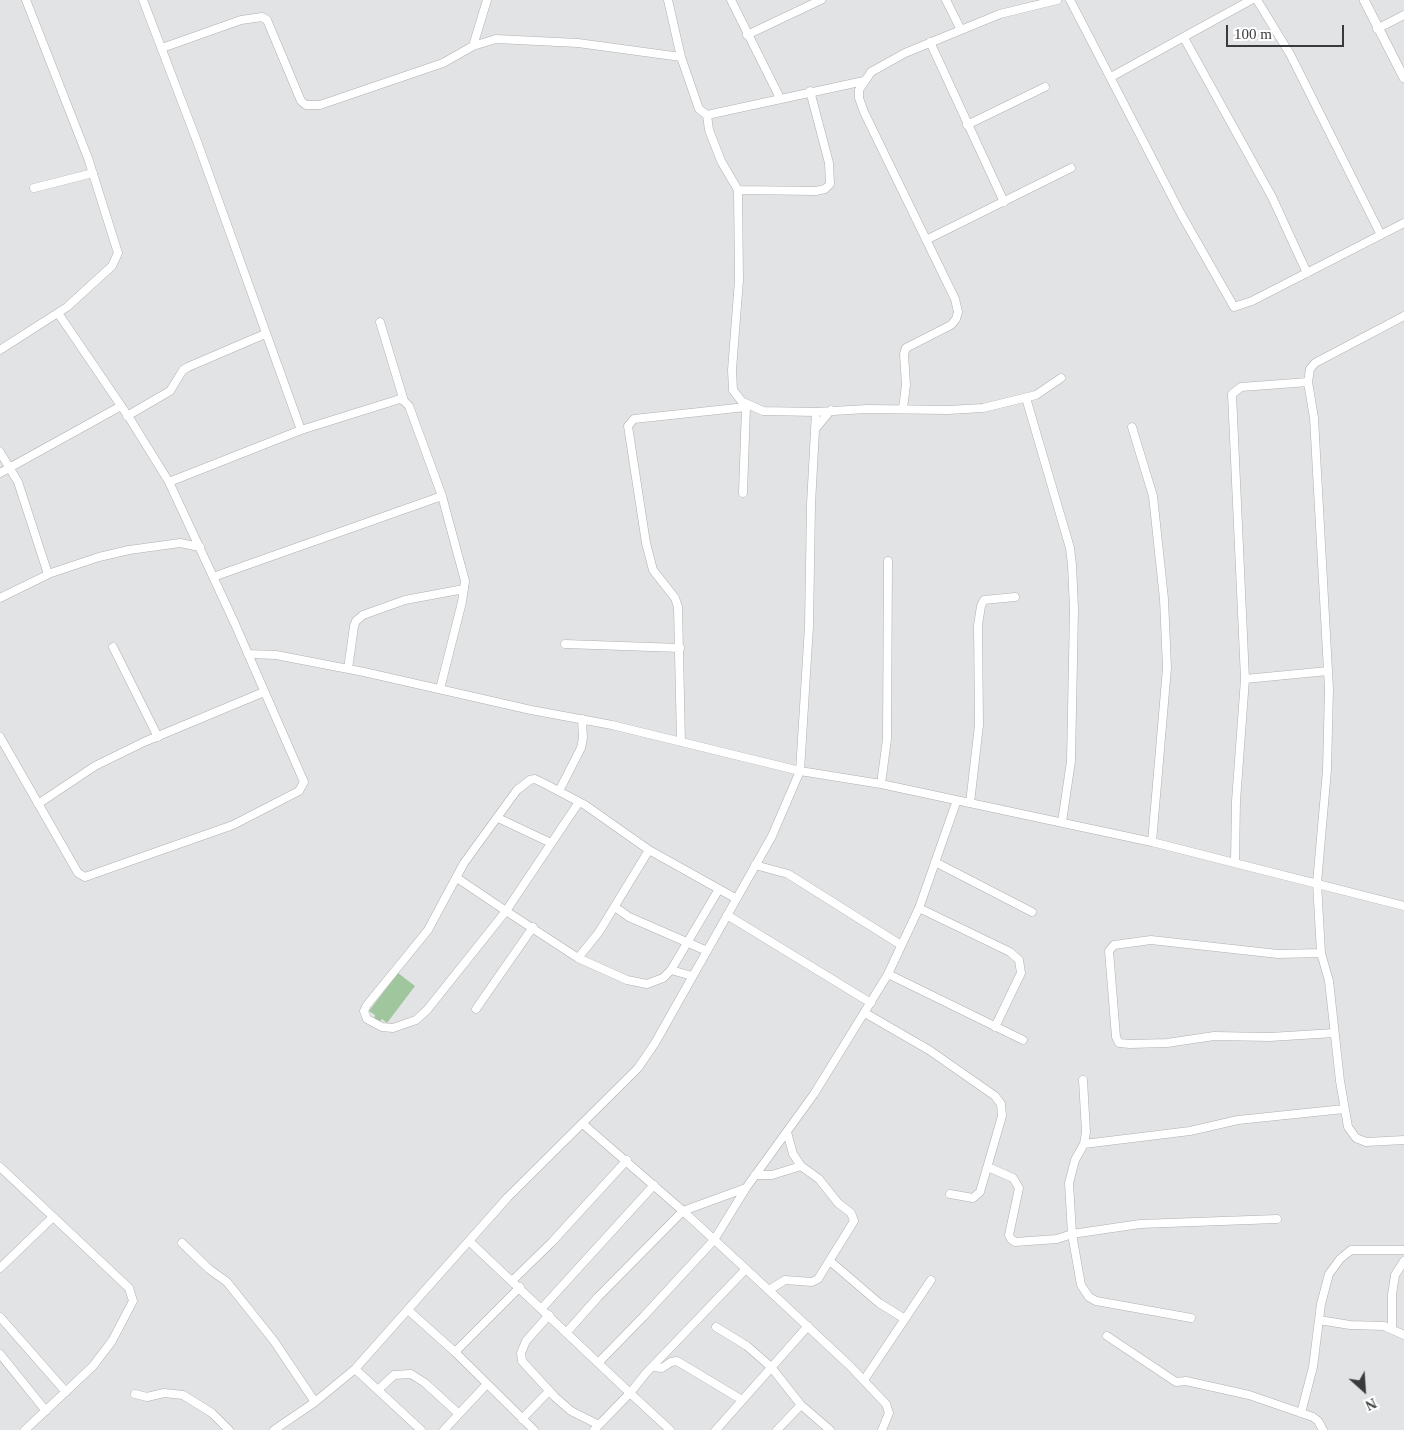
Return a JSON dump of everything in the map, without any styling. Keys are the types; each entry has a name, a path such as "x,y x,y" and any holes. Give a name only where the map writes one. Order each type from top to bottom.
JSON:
{"street":[{"path":"0,350 58,312 112,266 118,253 93,174 26,0"},
{"path":"143,0 301,430"},
{"path":"473,46 487,0"},
{"path":"668,0 682,57 699,109 707,115 709,130 721,161 738,190 739,280 732,370 733,390 744,404 743,493"},
{"path":"731,0 780,98"},
{"path":"747,35 821,0"},
{"path":"946,0 961,30"},
{"path":"903,408 906,385 904,354 906,348 951,325 956,319 958,312 955,299 864,112 859,98 859,90 864,81 882,64 930,42 1000,14 1057,0"},
{"path":"1070,0 1180,214 1230,304 1237,307 1404,223"},
{"path":"1111,77 1252,0"},
{"path":"1258,0 1290,54 1381,235"},
{"path":"1365,1 1377,29 1404,78"},
{"path":"1377,29 1404,15"},
{"path":"162,48 241,20 262,17 267,20 301,101 306,105 320,105 443,63 473,46 496,39 578,43 682,57"},
{"path":"1184,38 1272,197 1307,273"},
{"path":"930,42 1004,202"},
{"path":"707,115 810,91 864,81"},
{"path":"967,125 1045,87"},
{"path":"738,190 816,192 825,189 830,184 829,163 810,91"},
{"path":"926,240 1072,168"},
{"path":"34,188 93,174"},
{"path":"0,738 78,873 85,877 233,825 260,813 298,792 304,782 200,547 169,482 58,312"},
{"path":"1404,316 1316,363 1310,369 1308,382 1314,418 1328,672 1327,770 1317,883 1321,953 1329,982 1334,1034 1348,1127 1356,1138 1366,1142 1404,1140"},
{"path":"380,322 404,401 409,406 442,496 465,580 462,602 440,689"},
{"path":"127,416 170,391 183,370 188,367 265,334"},
{"path":"681,742 678,607 675,598 654,570 646,543 628,426 634,419 744,404 763,411 816,412 903,408 948,410 983,408 1026,398 1040,392 1061,378"},
{"path":"1235,862 1236,801 1245,679 1232,394 1241,387 1308,382"},
{"path":"1026,398 1070,548 1072,565 1074,609 1071,761 1062,822"},
{"path":"169,482 301,430 400,399 404,401"},
{"path":"0,473 120,406"},
{"path":"816,428 831,410"},
{"path":"274,1430 315,1402 355,1369 508,1197 638,1068 655,1043 785,810 800,772 809,626 811,504 816,412"},
{"path":"1132,427 1153,496 1164,599 1167,668 1152,842"},
{"path":"0,452 18,482 48,574"},
{"path":"213,577 442,496"},
{"path":"180,543 193,533"},
{"path":"0,598 48,574 99,557 129,550 180,543 200,547"},
{"path":"881,784 887,739 888,561"},
{"path":"348,669 354,626 356,621 363,615 405,600 464,589"},
{"path":"970,803 979,725 978,625 981,606 984,600 1015,597"},
{"path":"565,644 680,648"},
{"path":"112,647 158,737"},
{"path":"248,654 276,655 348,669 582,719 800,772 881,784 1062,822 1235,862 1404,906"},
{"path":"1245,679 1279,678 1328,672"},
{"path":"38,804 96,766 158,737 264,692"},
{"path":"559,791 581,748 582,719"},
{"path":"579,802 506,911 427,1010 416,1020 393,1028 382,1027 366,1019 364,1011 366,1004 428,930 464,863 517,790 530,780 535,779 579,802 649,850 735,898"},
{"path":"599,1362 644,1317 714,1240 746,1188 814,1094 888,974 918,908 957,800"},
{"path":"498,818 551,843"},
{"path":"578,958 595,938 649,850"},
{"path":"935,862 1032,912"},
{"path":"755,865 788,874 900,945"},
{"path":"457,878 578,958 627,980 642,984 653,982 671,970 718,889"},
{"path":"615,907 638,921 707,951"},
{"path":"918,908 1010,952 1019,960 1021,973 995,1027"},
{"path":"727,915 871,1003"},
{"path":"476,1009 533,927"},
{"path":"1321,953 1278,954 1151,940 1114,945 1110,951 1116,1037 1121,1044 1167,1043 1214,1036 1270,1037 1334,1034"},
{"path":"671,970 692,976"},
{"path":"888,974 1023,1040"},
{"path":"865,1013 929,1050 995,1096 1001,1104 1002,1116 988,1168 977,1196 973,1198 950,1194"},
{"path":"1083,1080 1086,1132 1084,1144 1075,1160 1069,1183 1072,1234 1082,1285 1089,1297 1096,1301 1191,1318"},
{"path":"1084,1144 1190,1131 1238,1120 1344,1109"},
{"path":"583,1124 683,1210 864,1380 886,1404 889,1413 882,1430"},
{"path":"769,1290 785,1280 812,1282 818,1279 852,1227 853,1215 838,1203 819,1179 800,1166 793,1154 787,1132"},
{"path":"513,1280 552,1242 627,1160"},
{"path":"756,1175 772,1175 800,1166"},
{"path":"0,1167 129,1288 134,1301 112,1341 93,1366 25,1430"},
{"path":"988,1168 1012,1178 1019,1188 1009,1236 1015,1242 1058,1239 1072,1234 1140,1224 1277,1219"},
{"path":"542,1308 654,1185"},
{"path":"567,1332 598,1297 683,1210 746,1188"},
{"path":"0,1268 53,1216"},
{"path":"469,1241 513,1280 670,1430"},
{"path":"182,1243 209,1269 227,1282 274,1341 315,1402"},
{"path":"1301,1413 1313,1367 1319,1320 1329,1274 1340,1259 1351,1250 1404,1250"},
{"path":"830,1261 879,1303 905,1319"},
{"path":"1392,1329 1392,1295 1395,1275 1404,1261"},
{"path":"549,1315 526,1341 521,1353 522,1362 571,1411 596,1428 746,1269"},
{"path":"864,1380 931,1280"},
{"path":"455,1352 520,1287"},
{"path":"408,1310 455,1352 486,1385 534,1430"},
{"path":"0,1318 66,1392"},
{"path":"1319,1320 1392,1329 1404,1335"},
{"path":"716,1326 747,1346 771,1367 801,1405 830,1430"},
{"path":"716,1430 808,1326"},
{"path":"1107,1336 1176,1382 1186,1381 1226,1388 1301,1413 1318,1422 1323,1430"},
{"path":"0,1354 46,1411"},
{"path":"653,1367 662,1368 671,1362 677,1361 742,1400"},
{"path":"355,1369 421,1430"},
{"path":"378,1390 394,1375 411,1374 426,1383 459,1414"},
{"path":"444,1430 486,1385"},
{"path":"522,1419 549,1391"},
{"path":"135,1394 147,1397 164,1393 183,1395 212,1413 229,1430"},
{"path":"777,1430 801,1405"}],"green space":[{"path":"398,973 415,986 387,1023 382,1019 379,1023 374,1020 375,1015 369,1011"}]}
